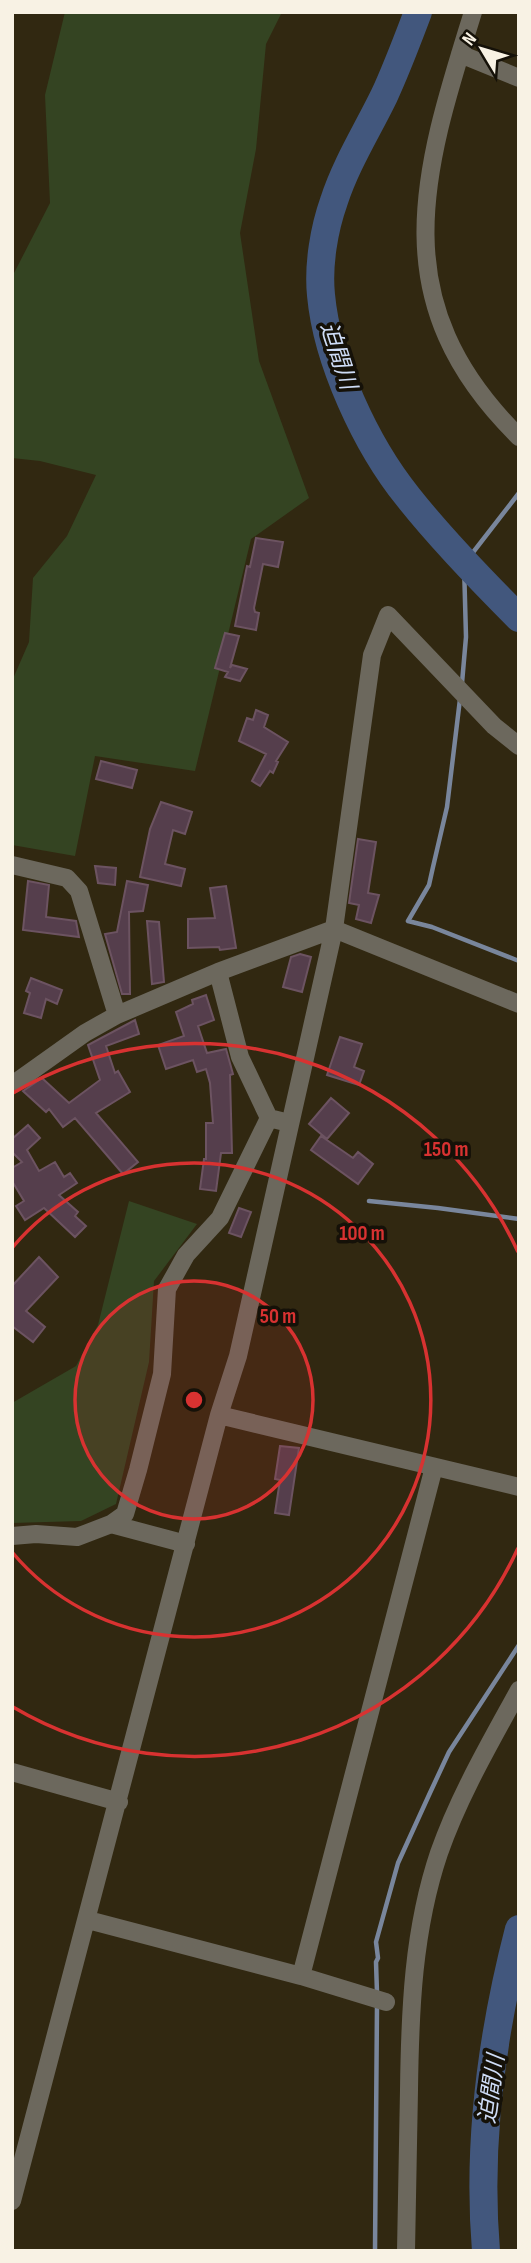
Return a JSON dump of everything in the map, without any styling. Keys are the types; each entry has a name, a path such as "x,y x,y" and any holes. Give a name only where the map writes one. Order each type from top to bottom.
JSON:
{"street":[{"path":"473,12 437,137 426,197 424,234 436,311 451,347 487,400 519,437"},
{"path":"460,54 519,78"},
{"path":"14,2190 88,1920 219,1415 237,1356 334,929 372,655 388,615 494,726 519,747"},
{"path":"12,865 66,878 79,891 117,1015"},
{"path":"12,1085 85,1033 117,1015 218,972 334,929 519,1004"},
{"path":"218,972 240,1057 269,1118 291,1124"},
{"path":"12,1536 36,1534 77,1537 111,1524 125,1514 162,1374 167,1289 186,1255 220,1219 269,1118"},
{"path":"219,1415 519,1487"},
{"path":"301,1976 434,1466"},
{"path":"111,1524 186,1544"},
{"path":"406,2251 410,2010 421,1926 439,1855 469,1783 519,1690"},
{"path":"12,1772 119,1802"},
{"path":"88,1920 301,1976 386,2002"}],"green space":[{"path":"65,12 282,12 266,44 256,149 240,233 259,361 309,498 251,539 195,771 95,756 75,856 12,845 12,681 29,642 33,578 67,536 96,475 40,461 12,458 12,277 50,203 45,95"},
{"path":"129,1201 197,1224 154,1281 149,1362 116,1504 81,1521 12,1523 12,1403 76,1366 98,1325"}],"building":[{"path":"256,538 283,542 278,567 263,564 254,608 255,612 259,613 256,630 235,626 247,566 250,567"},
{"path":"225,633 239,636 230,668 232,665 247,669 240,681 225,677 228,672 215,668"},
{"path":"256,710 268,715 264,727 288,742 276,761 278,762 273,773 270,771 260,786 252,781 266,754 239,741 247,718 253,720"},
{"path":"101,761 137,770 132,788 96,779"},
{"path":"161,802 192,812 185,834 173,830 165,864 185,869 181,886 140,877 150,829"},
{"path":"358,839 376,842 368,893 379,895 371,923 356,919 359,905 349,903"},
{"path":"95,866 116,868 115,885 98,883"},
{"path":"28,881 49,885 46,917 76,921 79,937 23,930"},
{"path":"127,881 148,885 143,911 129,912 130,994 122,994 105,934 117,932"},
{"path":"226,886 236,948 188,948 188,919 215,918 210,888"},
{"path":"147,921 159,922 164,982 152,984"},
{"path":"300,954 311,957 302,992 283,987 291,957"},
{"path":"31,978 62,990 57,1004 46,999 41,1018 24,1013 30,993 26,991"},
{"path":"206,995 214,1020 198,1026 207,1053 226,1049 233,1074 230,1075 232,1153 221,1153 216,1191 200,1189 206,1159 206,1123 213,1123 210,1083 206,1069 197,1072 193,1060 166,1069 158,1045 184,1036 176,1012 193,1004 192,1000"},
{"path":"135,1020 139,1034 106,1046 115,1073 118,1071 130,1092 96,1113 138,1162 123,1174 75,1118 63,1127 49,1109 46,1112 23,1091 42,1078 69,1103 100,1080 88,1045"},
{"path":"340,1037 362,1044 354,1067 364,1071 359,1085 327,1075"},
{"path":"331,1098 349,1113 327,1139 309,1124"},
{"path":"28,1125 40,1138 27,1150 39,1171 55,1162 64,1177 70,1173 77,1183 59,1195 78,1212 75,1216 86,1226 75,1237 44,1208 25,1220 16,1206 24,1201 12,1181 12,1168 22,1162 12,1152 12,1139"},
{"path":"321,1136 353,1158 358,1152 373,1164 358,1184 311,1150"},
{"path":"239,1208 251,1212 241,1237 229,1233"},
{"path":"39,1257 58,1277 26,1311 45,1327 33,1342 12,1326 12,1286"},
{"path":"280,1446 299,1448 289,1515 275,1513 280,1480 275,1479"}],"waterway":[{"name":"迫間川","path":"418,12 389,86 344,174 330,212 320,272 325,320 331,347 351,401 392,476 448,544 519,618"},
{"path":"462,683 466,637 464,564 519,493"},
{"path":"460,699 447,807 429,885 408,921 432,927 519,961"},
{"path":"369,1201 519,1219"},
{"path":"377,1993 376,1942 398,1863 449,1752 519,1645"},
{"name":"迫間川","path":"486,2251 484,2170 489,2088 501,2008 519,1929"},
{"path":"375,2251 377,2005"}]}
